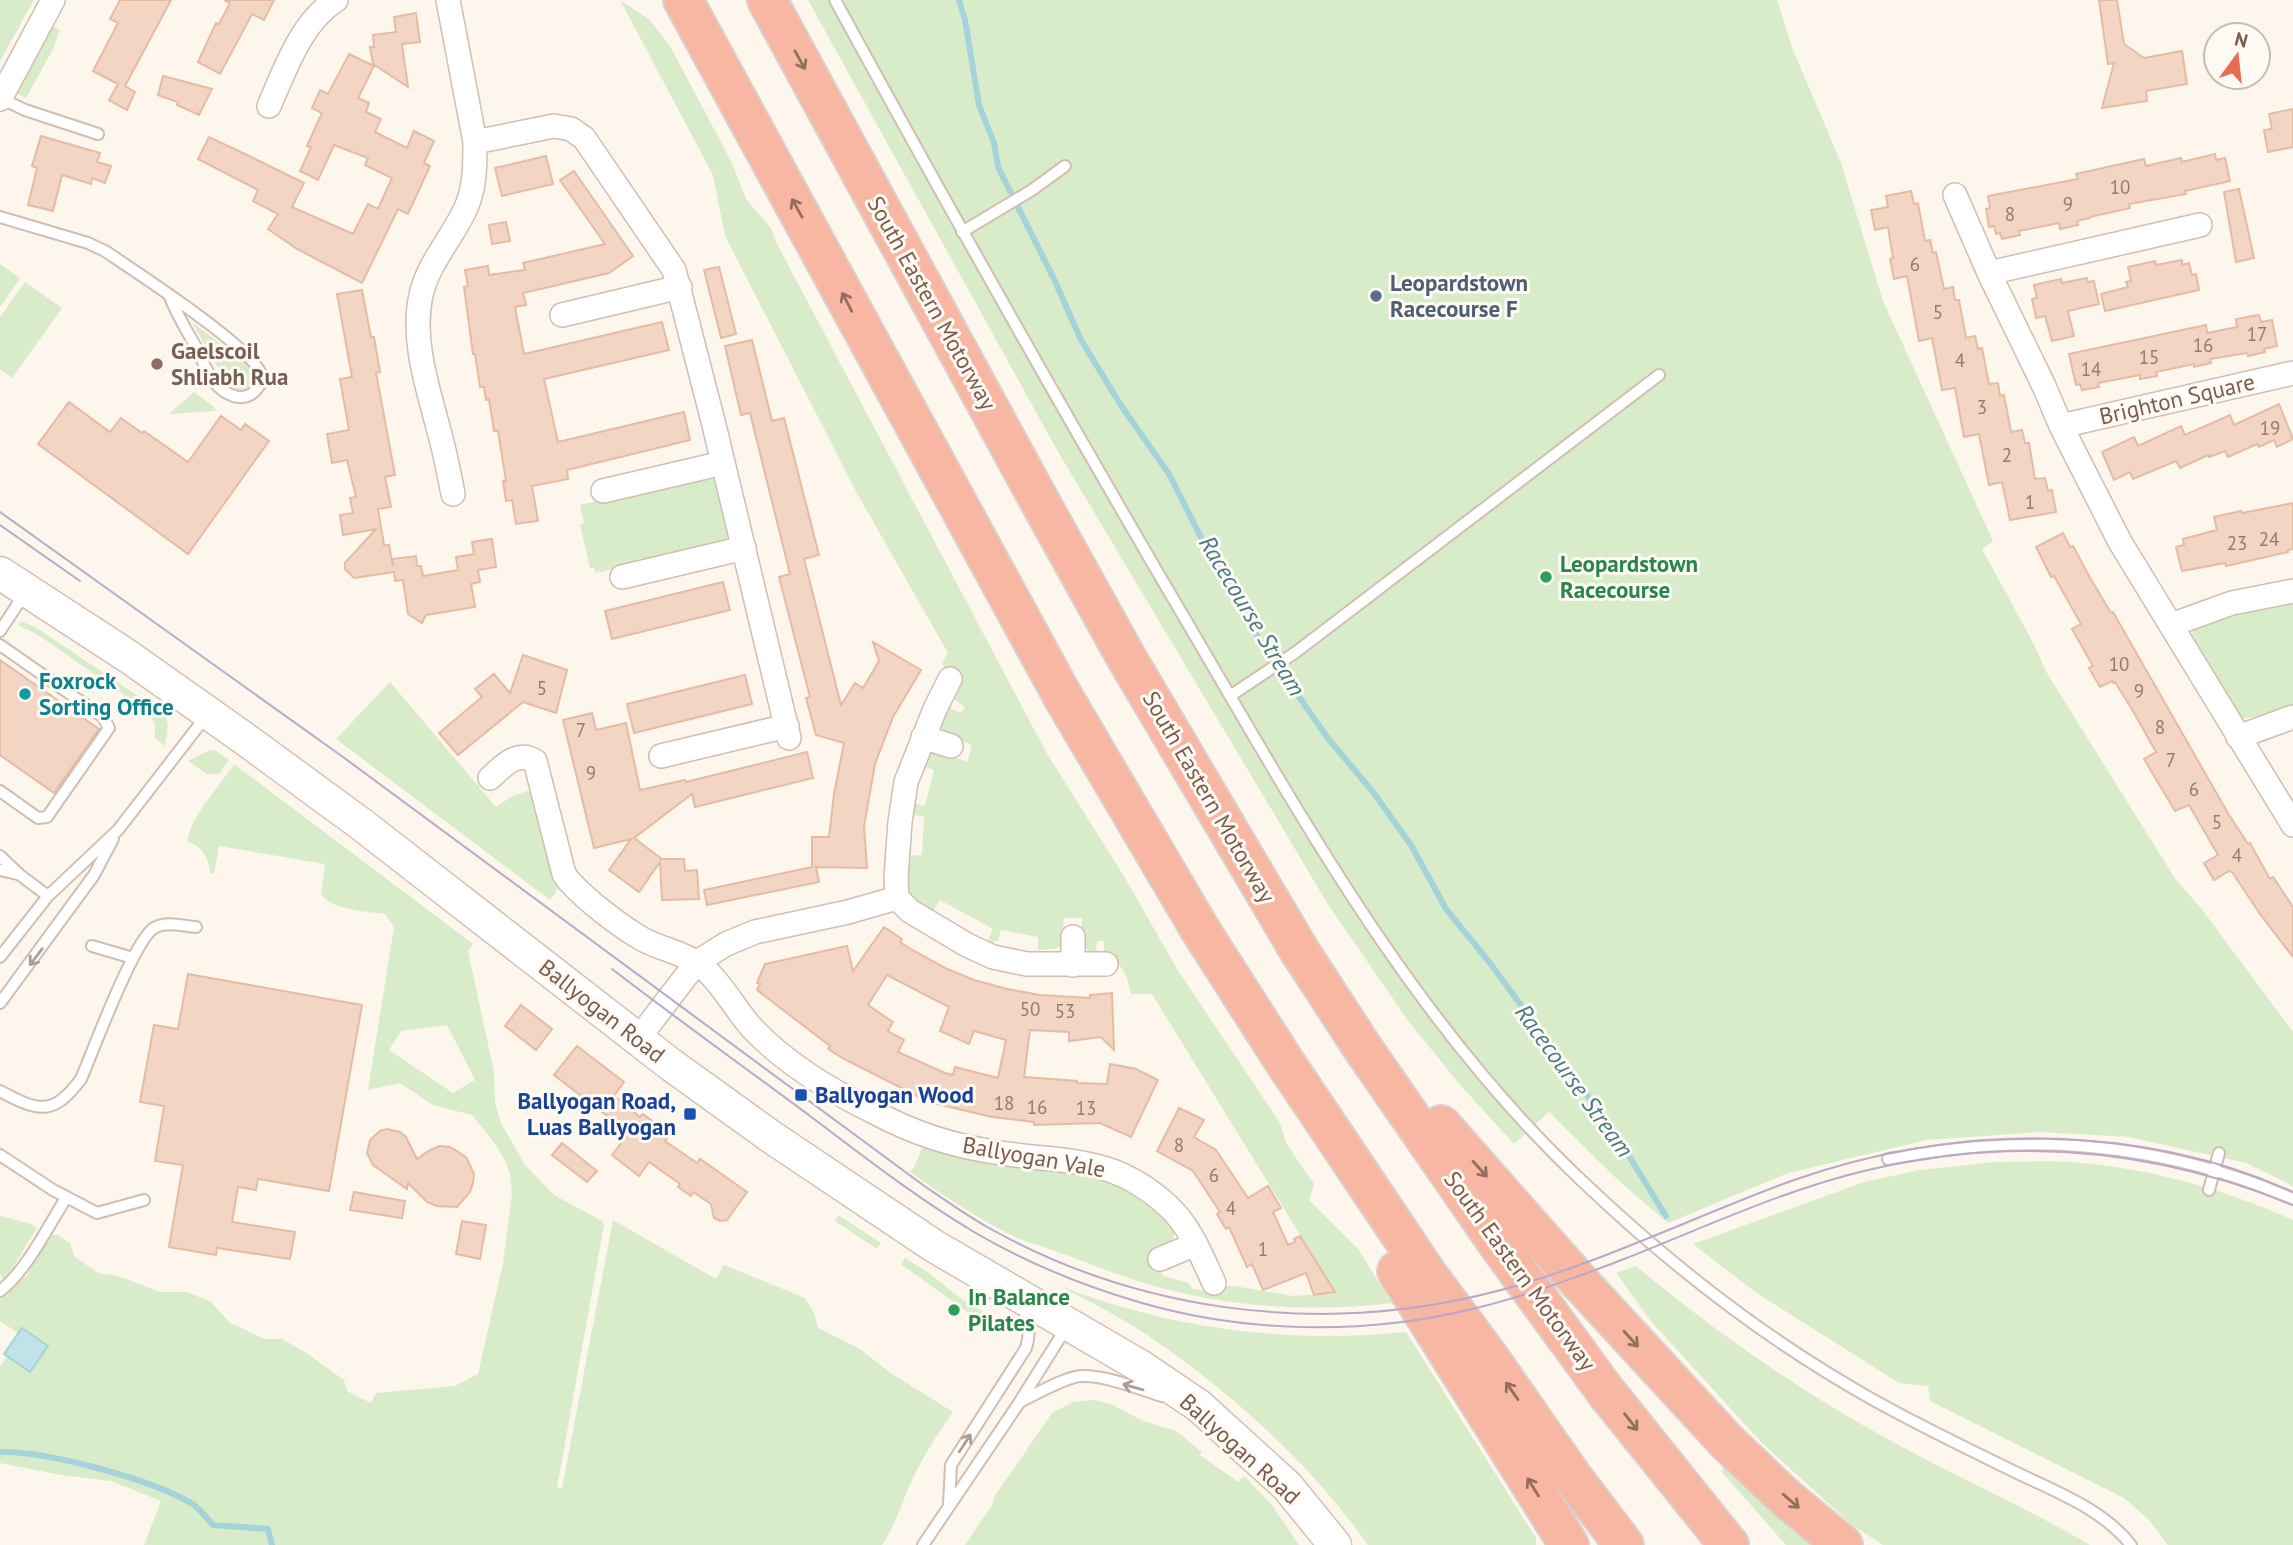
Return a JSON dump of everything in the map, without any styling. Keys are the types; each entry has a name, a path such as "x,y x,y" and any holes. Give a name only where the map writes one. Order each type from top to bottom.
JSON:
{"highway":[{"path":"683,0 1062,695 1208,942 1284,1061 1427,1273 1573,1478 1625,1545"},
{"name":"South Eastern Motorway","path":"767,0 1119,645 1306,961 1501,1248 1606,1392 1728,1545"},
{"path":"864,335 877,390 991,602 1110,813 1569,1545"},
{"path":"969,370 1052,491 1253,843 1330,972 1374,1038 1446,1132 1678,1390 1746,1460 1843,1545"}],"street":[{"path":"0,98 53,0"},
{"path":"269,106 303,36 313,21 336,0"},
{"path":"449,0 475,142 475,165 470,199 426,277 418,313 418,338 453,494"},
{"path":"475,142 554,125 577,132 584,138 668,259 680,287 788,732 661,756"},
{"path":"1955,195 1989,273 2045,386 2061,426 2120,542 2293,825"},
{"path":"1989,273 2200,225"},
{"path":"562,315 680,287"},
{"name":"Brighton Square","path":"2061,426 2293,373"},
{"path":"603,491 723,463"},
{"path":"622,577 744,548"},
{"name":"Ballyogan Road","path":"0,573 129,657 361,824 638,1039 741,1115 934,1246 1140,1366 1199,1406 1287,1486 1335,1545"},
{"path":"2171,625 2232,603 2293,591"},
{"path":"950,679 939,698 906,782 896,877 897,898 910,911 967,945 993,957 1027,964 1106,964"},
{"path":"2238,737 2293,717"},
{"path":"923,737 951,746"},
{"path":"490,778 517,757 524,756 535,761 564,874 569,881 629,930 645,940 696,962"},
{"path":"638,1039 696,962 726,944 755,932 848,912 897,898"},
{"path":"1073,937 1073,965"},
{"name":"Ballyogan Vale","path":"696,962 720,984 753,1029 799,1067 897,1124 997,1153 1083,1161 1106,1168 1140,1185 1170,1207 1196,1244 1214,1283"},
{"path":"1160,1259 1196,1244"}],"lane":[{"path":"835,0 1078,438 1230,696 1356,904 1404,976 1454,1040 1501,1096 1578,1177 1681,1268 1799,1354 1866,1396 2083,1505 2120,1532 2131,1545"},
{"path":"0,98 25,110 98,134"},
{"path":"962,232 1066,166"},
{"path":"0,216 97,247 170,297 215,328 253,361 262,378 256,390 239,397 227,394 214,382 178,318 170,297"},
{"path":"1230,696 1296,652 1659,375"},
{"path":"0,631 26,591"},
{"path":"0,645 103,717 109,727 47,817 38,818 0,791"},
{"path":"0,957 48,896 118,830 208,713"},
{"path":"0,1003 94,875 118,830"},
{"path":"0,856 48,896"},
{"path":"0,870 20,875"},
{"path":"0,1091 37,1108 58,1103 70,1093 81,1079 133,958 147,934 155,927 168,924 196,927"},
{"path":"92,946 133,958"},
{"path":"1888,1159 1964,1147 2091,1147 2136,1153 2215,1170 2293,1199"},
{"path":"2209,1190 2219,1153"},
{"path":"0,1156 66,1198 97,1213 144,1200"},
{"path":"0,1291 12,1282 66,1198"},
{"path":"949,1507 951,1465 1026,1348 1030,1332 1017,1295"},
{"path":"923,1545 1069,1324"},
{"path":"1019,1403 1049,1387 1080,1376 1113,1381 1199,1406"}],"green space":[{"path":"0,0 34,0 0,61"},
{"path":"620,0 650,20 670,46 732,163 746,199 771,228 777,244 1046,752 1125,878 1177,969 1280,1123 1286,1143 1314,1184 1309,1200 1358,1249 1392,1303 1307,1308 1250,1304 1165,1289 1019,1239 963,1208 910,1172 924,1143 1101,1176 1151,1203 1175,1229 1171,1242 1154,1253 1163,1276 1189,1283 1192,1289 1210,1292 1225,1286 1234,1286 1293,1296 1336,1293 1152,994 1131,994 1127,978 1114,955 1104,952 1104,941 1097,941 1096,953 1087,949 1082,937 1082,918 1064,918 1061,945 1055,949 1038,950 1038,937 1001,930 998,941 992,942 988,940 993,929 940,900 933,911 918,904 913,897 907,882 907,856 922,855 924,816 910,815 911,803 925,806 934,770 923,766 929,751 967,762 972,745 948,735 939,722 948,707 961,713 965,707 953,699 959,688 942,664 948,653 858,495 725,236 713,175"},
{"name":"Leopardstown Racecourse","path":"808,0 1777,0 1793,50 1841,163 1883,301 1993,541 1982,549 2048,675 2176,880 2201,908 2293,1032 2293,1186 2246,1163 2129,1137 2040,1132 1927,1140 1788,1173 1668,1223 1619,1181 1549,1112 1514,1144 1461,1086 1409,1022 1329,906 1057,450"},
{"path":"52,26 60,30 53,49 26,98 16,93"},
{"path":"0,264 20,278 0,307"},
{"path":"25,282 62,308 12,378 0,369 0,317"},
{"path":"192,322 251,367 255,378 249,389 236,391 227,384"},
{"path":"194,392 216,411 169,414"},
{"path":"705,476 713,477 719,482 730,533 728,539 721,543 596,573 594,568 590,568 580,524 584,523 580,505"},
{"path":"2293,600 2293,705 2243,718 2236,714 2191,638 2194,628 2205,620"},
{"path":"22,622 34,626 165,714 168,725 165,746 155,738 155,724 147,711 41,637 17,624"},
{"path":"390,682 496,807 527,791 536,795 558,884 550,900 336,739"},
{"path":"215,750 229,760 219,774 207,774 188,761"},
{"path":"234,764 473,944 468,951 494,1072 495,1103 501,1123 525,1165 554,1195 602,1221 604,1225 557,1488 562,1488 613,1220 716,1279 724,1265 805,1298 814,1313 818,1328 860,1349 892,1374 953,1412 923,1459 882,1545 144,1545 161,1501 111,1481 0,1463 0,1366 7,1356 30,1371 21,1329 18,1333 0,1321 0,1299 27,1275 51,1235 58,1235 70,1243 74,1256 98,1273 118,1276 160,1292 187,1292 211,1302 230,1323 265,1339 282,1339 344,1380 347,1391 371,1403 376,1393 455,1386 478,1374 503,1263 512,1193 505,1160 472,1115 433,1105 400,1083 368,1090 394,927 385,914 341,907 326,900 321,894 325,864 219,846 214,874 211,873 204,853 187,841 201,810","holes":["447,1025 475,1080 453,1093 389,1050 401,1031"]},
{"path":"1994,1162 2069,1162 2135,1170 2215,1190 2293,1220 2293,1545 2168,1545 2148,1519 2124,1498 1930,1401 1928,1386 1899,1383 1755,1292 1693,1244 1864,1182 1920,1170"},
{"path":"838,1215 881,1243 877,1249 835,1221"},
{"path":"0,1216 37,1228 3,1279 0,1273"},
{"path":"905,1258 961,1299 998,1320 992,1330 901,1264"},
{"path":"1636,1266 1727,1337 1824,1402 1891,1441 2090,1545 1883,1545 1852,1525 1762,1443 1650,1320 1616,1273"},
{"path":"1058,1285 1142,1313 1229,1330 1317,1336 1406,1332 1536,1538 1536,1545 1368,1545 1346,1515 1295,1458 1238,1405 1147,1335"},
{"path":"1094,1400 1111,1404 1143,1421 1176,1431 1202,1452 1200,1455 1238,1482 1244,1476 1272,1505 1299,1545 965,1545 992,1505 994,1497 1052,1413 1073,1402"},
{"path":"1725,1467 1816,1545 1786,1545 1721,1471"}],"water":[{"path":"22,1328 48,1346 30,1372 4,1354"}],"building":[{"path":"120,0 171,0 125,86 135,92 127,110 109,100 118,84 93,71 118,23 110,19"},
{"path":"224,0 274,0 264,20 252,14 220,74 198,62 216,23 219,24 230,3"},
{"path":"2099,0 2117,0 2124,44 2144,58 2182,51 2187,84 2146,91 2147,101 2102,108 2114,63 2108,64"},
{"path":"416,13 420,42 402,44 408,87 373,64 370,47 374,47 373,35 396,32 394,17"},
{"path":"349,54 374,66 358,98 369,103 366,112 381,119 375,132 407,148 414,131 434,141 424,163 430,166 408,214 398,209 362,283 297,249 268,229 278,214 253,201 258,190 198,159 209,137 247,155 304,183 292,207 353,234 368,204 378,209 392,178 365,165 368,158 334,145 318,180 300,171 311,147 307,146 322,113 312,108 320,90 328,94"},
{"path":"163,76 212,89 199,115 177,105 178,102 158,95"},
{"path":"2293,109 2293,147 2268,152 2264,130 2272,129 2269,114"},
{"path":"41,136 100,153 97,162 111,166 105,183 92,178 91,184 62,175 53,211 28,205 37,168 32,166"},
{"path":"2215,154 2216,160 2225,158 2230,181 2185,191 2186,194 2129,204 2130,208 2090,217 2077,221 2078,225 2060,229 2059,223 2019,231 2020,235 2002,239 2000,233 1996,234 1994,226 1989,227 1986,209 1990,208 1988,196 2078,179 2076,174 2144,159 2146,166 2181,158 2182,162"},
{"path":"546,156 553,184 502,196 495,168"},
{"path":"574,171 633,256 609,273 523,293 526,305 515,307 524,354 662,322 669,350 544,379 558,442 684,412 690,440 567,470 568,479 532,486 538,521 516,524 512,500 506,501 503,481 506,481 498,431 494,431 489,399 486,400 484,387 480,387 473,354 464,287 468,286 465,270 488,266 489,275 525,270 523,263 605,244 560,180"},
{"path":"2239,189 2254,258 2236,262 2224,192"},
{"path":"1911,191 1914,204 1918,203 1925,241 1930,240 1933,253 1936,252 1944,289 1953,287 1955,300 1959,300 1966,338 1975,336 1978,349 1982,348 1989,384 1998,383 2000,396 2004,395 2011,432 2022,430 2025,443 2029,443 2035,479 2045,478 2048,491 2052,490 2056,512 2010,520 2002,482 1989,485 1979,434 1964,437 1955,388 1942,390 1932,338 1919,341 1907,276 1894,279 1888,227 1875,230 1871,210 1888,207 1886,196"},
{"path":"506,222 510,241 492,244 489,225"},
{"path":"2182,260 2182,265 2189,263 2192,275 2196,274 2199,290 2105,311 2101,294 2128,287 2126,282 2131,281 2128,267 2155,261 2156,265"},
{"path":"719,267 736,334 721,338 704,270"},
{"path":"2087,278 2088,282 2094,281 2099,304 2068,311 2074,336 2052,341 2045,316 2036,318 2032,299 2037,298 2034,285 2061,279 2062,283"},
{"path":"362,290 371,337 374,337 380,372 376,373 395,475 385,477 391,507 378,509 384,545 389,545 393,566 392,559 416,556 417,566 421,566 423,576 458,570 456,557 474,554 472,542 492,539 496,567 478,570 480,582 471,584 475,607 426,615 422,623 408,614 403,580 395,581 394,572 354,578 345,569 345,563 376,529 343,535 340,515 353,513 350,498 356,497 347,460 332,463 327,434 349,430 340,379 352,377 337,294"},
{"path":"2259,315 2261,322 2272,320 2277,346 2264,349 2265,352 2210,359 2211,363 2156,372 2157,376 2140,379 2140,375 2098,383 2099,387 2082,390 2080,384 2076,385 2069,354 2206,325 2207,333 2237,327 2236,319"},
{"path":"752,340 772,421 784,418 819,555 804,559 841,705 855,683 863,688 879,661 873,642 921,670 893,717 875,764 864,826 867,868 816,867 819,882 707,905 704,890 812,867 812,837 829,837 844,743 816,735 806,698 810,697 779,577 790,574 750,413 741,415 725,346"},
{"path":"69,402 110,432 121,418 188,462 221,416 241,430 245,424 269,441 188,554 38,444"},
{"path":"2279,404 2293,439 2277,447 2274,440 2259,447 2257,444 2228,457 2225,451 2209,457 2208,455 2180,468 2176,461 2133,479 2130,472 2114,480 2102,452 2134,437 2138,446 2181,426 2185,435 2230,415 2234,425"},
{"path":"2293,503 2293,549 2226,566 2225,563 2182,571 2176,547 2184,545 2183,539 2217,530 2214,517"},
{"path":"2063,533 2111,613 2113,612 2229,815 2248,844 2250,843 2270,879 2273,877 2293,907 2293,957 2232,872 2229,871 2214,880 2204,863 2218,855 2189,805 2175,811 2144,759 2156,752 2133,711 2115,682 2100,687 2089,668 2093,666 2072,629 2081,624 2054,576 2051,577 2036,547"},
{"path":"723,582 730,610 612,639 605,611"},
{"path":"523,655 567,670 556,713 523,702 458,755 439,733 482,697 475,689 494,674 510,693"},
{"name":"Foxrock Sorting Office","path":"0,660 99,729 54,793 0,755"},
{"path":"745,675 752,704 634,733 627,704"},
{"path":"592,713 596,730 626,723 640,790 685,780 686,782 807,752 813,778 695,807 692,794 634,838 662,859 684,859 685,871 697,870 699,899 662,900 660,862 639,892 609,870 631,839 594,848 563,720"},
{"path":"884,927 914,951 974,980 1040,995 1090,998 1090,995 1112,993 1114,1050 1101,1037 1069,1041 1069,1032 1030,1030 1024,1077 1107,1084 1110,1064 1136,1069 1158,1080 1131,1137 1100,1123 1034,1125 1034,1122 992,1117 929,1102 844,1059 828,1049 830,1046 757,990 765,964 847,946 853,971","holes":["887,975 949,1007 940,1031 969,1044 974,1031 1006,1040 998,1078 955,1067 953,1075 945,1073 898,1052 904,1040 888,1031 893,1022 868,1005"]},
{"path":"188,974 362,1005 329,1191 258,1179 256,1190 238,1187 232,1222 295,1232 290,1259 217,1248 216,1255 169,1247 183,1165 155,1161 164,1106 140,1102 154,1025 178,1029"},
{"path":"521,1005 552,1029 536,1050 505,1026"},
{"path":"577,1046 624,1082 614,1096 640,1117 643,1114 670,1134 665,1141 697,1163 700,1159 747,1192 727,1220 714,1218 711,1204 693,1192 691,1196 678,1187 680,1184 649,1162 639,1176 612,1155 628,1134 554,1075"},
{"path":"1179,1108 1204,1120 1194,1137 1216,1150 1248,1198 1268,1186 1281,1208 1273,1212 1288,1245 1300,1236 1335,1292 1314,1295 1306,1273 1263,1290 1252,1264 1247,1267 1229,1227 1226,1229 1217,1214 1220,1212 1193,1171 1157,1151"},
{"path":"387,1129 400,1132 406,1137 417,1159 440,1146 450,1147 466,1157 474,1174 473,1183 470,1192 457,1207 437,1206 427,1202 408,1183 407,1189 373,1165 367,1153 370,1140 380,1131"},
{"path":"562,1143 597,1171 587,1182 552,1155"},
{"path":"354,1192 405,1201 402,1218 350,1210"},
{"path":"462,1221 486,1225 480,1259 456,1254"}],"waterway":[{"name":"Racecourse Stream","path":"959,0 965,20 979,105 994,143 998,167 1081,340 1122,407 1169,474 1206,547 1260,641 1327,737 1373,792 1411,845 1446,909 1490,963 1614,1132 1666,1216"},
{"path":"0,1452 45,1456 128,1477 194,1505 213,1525 268,1529 272,1545"}],"tram line":[{"path":"0,512 343,757 923,1185 989,1228 1046,1256 1104,1279 1165,1296 1227,1307 1289,1313 1352,1313 1415,1307 1477,1296 1558,1273 1794,1180 1854,1162 1917,1148 1981,1141 2045,1139 2109,1143 2172,1153 2234,1169 2293,1192"},
{"path":"0,525 80,581"},
{"path":"612,969 890,1176 974,1232 1035,1264 1098,1289 1142,1303 1222,1320 1263,1325 1346,1327 1387,1324 1468,1310 1566,1281 1772,1199 1833,1179 1919,1160 1973,1153 2081,1153 2134,1160 2188,1171 2293,1205"}],"place":[{"name":"Leopardstown Racecourse F","path":"1376,296"},
{"name":"Gaelscoil Shliabh Rua","path":"157,364"},
{"name":"Leopardstown Racecourse","path":"1546,577"},
{"name":"Foxrock Sorting Office","path":"25,694"},
{"name":"Ballyogan Wood","path":"801,1095"},
{"name":"Ballyogan Road, Luas Ballyogan","path":"690,1114"},
{"name":"In Balance Pilates","path":"954,1310"}]}
